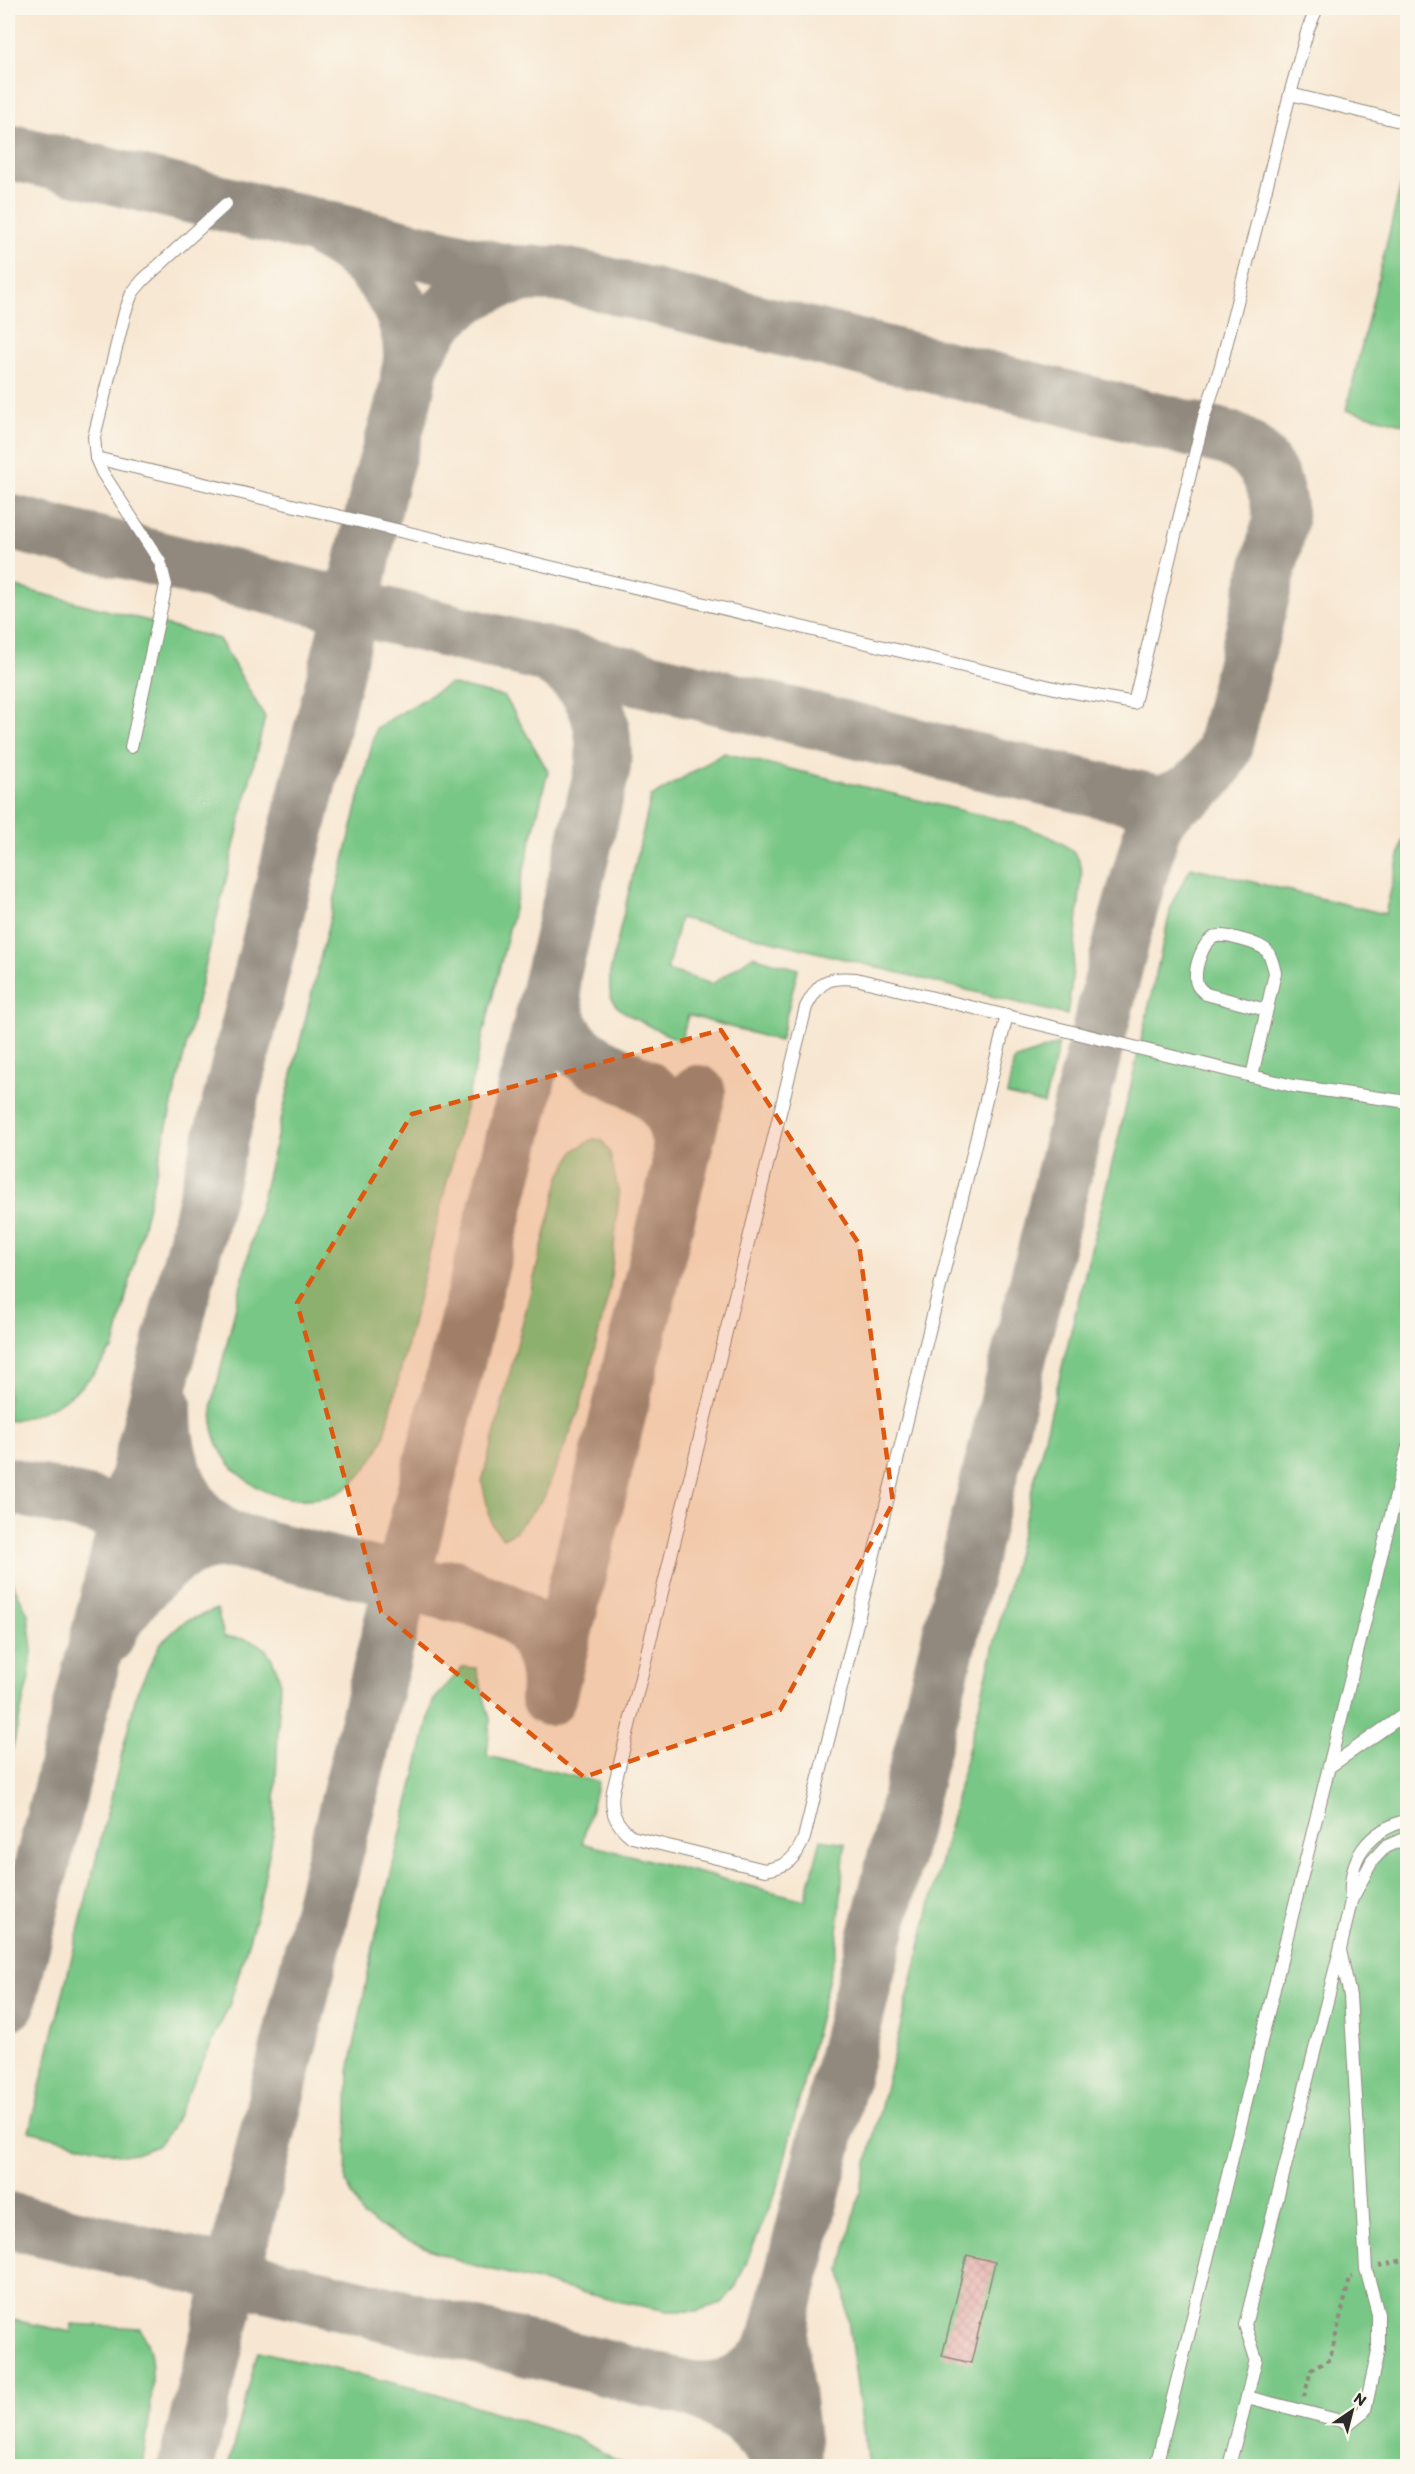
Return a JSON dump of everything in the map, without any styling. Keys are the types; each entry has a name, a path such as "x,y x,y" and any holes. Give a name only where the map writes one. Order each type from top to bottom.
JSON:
{"lane":[{"path":"96,458 1063,690 1134,703 1200,431 1221,369 1290,94 1308,29 1317,8"},
{"path":"1290,94 1407,123"},
{"path":"131,747 166,585 160,562 102,472 96,458 94,437 125,312 132,293 143,280 226,204"},
{"path":"1252,1076 1275,973 1273,962 1266,950 1254,943 1220,936 1212,938 1206,944 1199,961 1196,980 1199,989 1206,994 1266,1010"},
{"path":"1007,1016 799,1852 790,1862 778,1868 765,1870 632,1837 621,1829 614,1818 611,1804 613,1791 806,1007 814,990 825,981 838,977 856,978 1311,1090 1407,1102"},
{"path":"1156,2466 1407,1448"},
{"path":"1329,1767 1407,1712"},
{"path":"1351,1901 1350,1879 1358,1855 1374,1837 1389,1825 1407,1820"},
{"path":"1229,2466 1256,2359 1245,2325 1351,1901 1372,1861 1385,1847 1401,1840 1407,1840"},
{"path":"1247,2397 1349,2423 1365,2410 1378,2351 1378,2314 1366,2269 1350,1996 1340,1950"}],"path":[{"path":"1300,2410 1311,2370 1330,2359 1350,2278 1366,2269 1407,2259"}],"highlighted area":[{"path":"721,1030 859,1244 893,1503 780,1710 584,1777 381,1612 297,1303 412,1114"}],"green space":[{"path":"1407,160 1408,425 1346,410"},
{"path":"8,585 219,639 265,717 113,1351 110,1351 90,1378 67,1398 40,1412 8,1421"},
{"path":"449,684 505,697 548,771 384,1438 368,1466 345,1489 321,1498 289,1498 259,1488 235,1470 218,1443 213,1428 212,1405 376,728"},
{"path":"724,753 1013,823 1053,838 1071,850 1081,866 1081,881 1067,1015 680,918 667,970 712,984 753,956 798,969 780,1041 688,1015 681,1041 620,1009 611,997 610,972 651,797"},
{"path":"1407,824 1407,2466 868,2466 841,2269 1129,1094 1172,903 1191,867 1385,914"},
{"path":"1059,1044 1044,1104 1007,1095 1014,1060"},
{"path":"593,1139 602,1140 610,1153 619,1195 610,1288 580,1408 544,1497 515,1532 503,1538 492,1525 482,1482 560,1176 575,1150"},
{"path":"8,1574 28,1614 32,1651 29,1677 8,1767"},
{"path":"217,1609 224,1637 247,1640 262,1646 272,1659 280,1680 274,1829 258,1910 229,2006 171,2129 157,2146 141,2152 122,2155 29,2131 137,1692 160,1644 184,1622"},
{"path":"463,1667 476,1668 490,1719 487,1756 598,1782 582,1843 805,1900 821,1839 845,1843 837,1944 778,2187 736,2286 722,2303 696,2311 668,2311 617,2301 461,2262 400,2237 363,2217 346,2182 349,2072 374,1943 433,1701"},
{"path":"8,2319 71,2332 72,2324 140,2328 148,2345 152,2372 151,2405 142,2466 8,2466"},
{"path":"258,2351 431,2392 573,2437 628,2466 228,2466"}],"building":[{"path":"967,2255 995,2262 971,2363 942,2356"}],"taxiway":[{"path":"8,153 20,154 509,273 557,274 587,280 1227,438 1251,452 1267,471 1277,495 1280,522 1224,748 1206,778 1198,785 1181,796 1158,803 1026,773 8,522"},
{"path":"8,2003 410,370 410,337 397,301 374,269 360,255 328,234"},
{"path":"408,375 426,336 452,307 485,287 527,274"},
{"path":"186,2466 603,766 602,730 592,699 572,673 541,653"},
{"path":"690,2389 717,2388 740,2381 758,2367 775,2344 1126,923 1153,827 1162,812 1176,799"},
{"path":"552,978 557,1016 570,1041 588,1058 652,1092 668,1111 679,1139 679,1167"},
{"path":"548,1698 698,1093"},
{"path":"106,1637 132,1597 170,1560 200,1544 232,1541 202,1520 182,1491 168,1449 164,1404"},
{"path":"8,1485 486,1602"},
{"path":"453,1587 505,1610 526,1625 534,1635 545,1659 549,1684 548,1697"},
{"path":"8,2220 690,2389 734,2410 755,2428 785,2466"},
{"path":"782,2319 780,2342 795,2466"}]}
